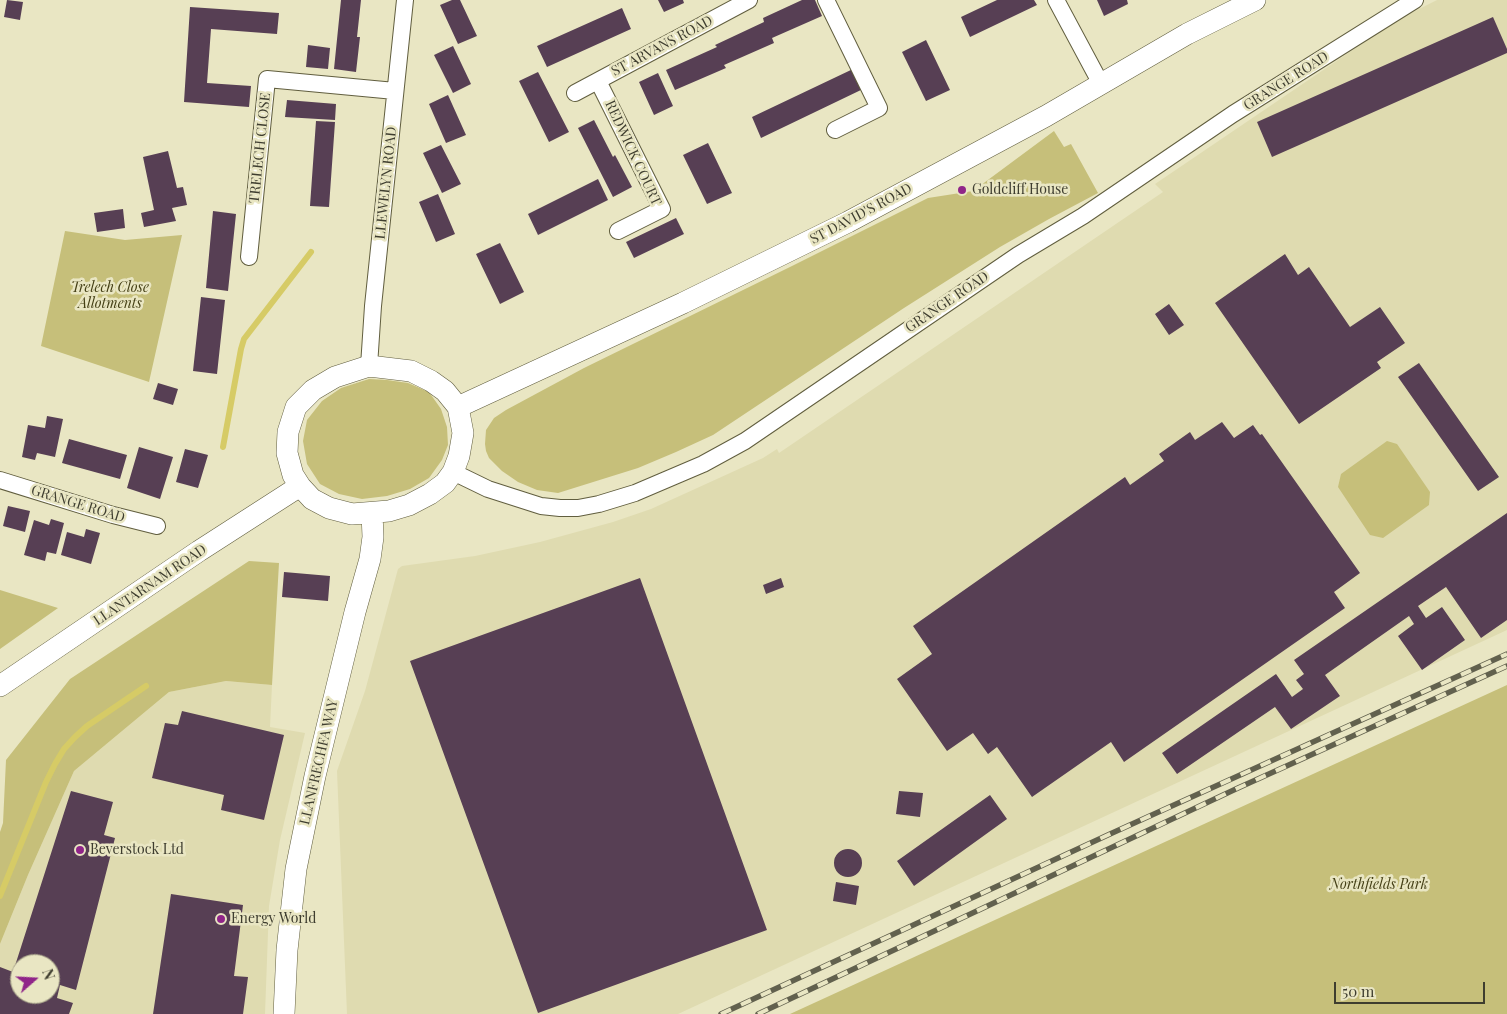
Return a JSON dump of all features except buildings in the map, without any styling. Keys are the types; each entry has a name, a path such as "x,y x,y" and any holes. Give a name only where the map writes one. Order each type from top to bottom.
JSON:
{"street":[{"name":"LLEWELYN ROAD","path":"369,366 373,306 405,0"},
{"name":"ST ARVANS ROAD","path":"575,92 598,81 722,6 749,0"},
{"path":"826,0 880,108 835,130"},
{"path":"1056,0 1101,84"},
{"name":"ST DAVID'S ROAD","path":"458,407 683,303 848,222 1046,116 1187,34 1255,0"},
{"name":"GRANGE ROAD","path":"453,472 488,489 541,506 578,508 599,504 635,492 703,464 745,441 1018,254 1083,216 1233,114 1415,0"},
{"name":"TRELECH CLOSE","path":"249,257 267,79 396,91"},
{"name":"REDWICK COURT","path":"598,81 662,209 618,231"},
{"path":"369,366 411,371 431,381 445,391 458,407 463,433 459,456 453,472 445,483 409,505 389,511 352,514 330,508 312,499 293,475 288,454 288,432 296,407 313,390 335,377 369,366"},
{"name":"GRANGE ROAD","path":"0,480 113,515 156,526"},
{"name":"LLANTARNAM ROAD","path":"0,686 300,486"},
{"name":"LLANFRECHFA WAY","path":"284,1014 287,950 296,869 315,776 355,612 370,559 373,538 372,513"}],"shaded area":[{"path":"1437,0 1507,0 1507,630 678,1014 347,1014 337,771 365,691 398,569 402,566 475,556 540,542 613,522 651,509 763,458 777,449 779,453 1163,192 1155,184 1397,20"},
{"path":"226,681 272,685 270,727 305,733 280,840 269,906 265,1014 0,1014 0,944 74,771 169,692"}],"green space":[{"path":"1054,131 1064,147 1071,144 1098,193 1000,247 904,308 713,435 638,468 558,493 537,490 518,482 502,471 489,458 485,444 486,430 494,418 506,410 584,368 928,198 973,191"},
{"name":"Trelech Close Allotments","path":"65,231 125,240 182,235 149,382 41,346"},
{"path":"369,379 408,383 429,392 441,409 447,427 448,445 442,460 429,478 410,489 387,496 362,499 339,494 320,484 307,464 303,441 307,420 322,401 341,388"},
{"path":"1387,441 1397,444 1430,492 1429,505 1383,538 1370,535 1338,487 1341,474"},
{"path":"249,561 279,563 272,685 226,681 169,692 74,771 0,944 0,832 3,823 6,760 70,679"},
{"path":"0,590 58,608 0,649"},
{"name":"Northfields Park","path":"1507,685 1507,1014 790,1014"}],"waterway":[{"path":"223,447 244,339 311,252"},
{"path":"0,896 46,782 64,749 87,726 146,686"}],"railway":[{"path":"721,1014 1110,834 1507,654"},
{"path":"758,1014 1238,788 1507,666"}],"place":[{"name":"Goldcliff House","path":"962,190"},
{"name":"Beverstock Ltd","path":"80,850"},
{"name":"Energy World","path":"221,919"}]}
